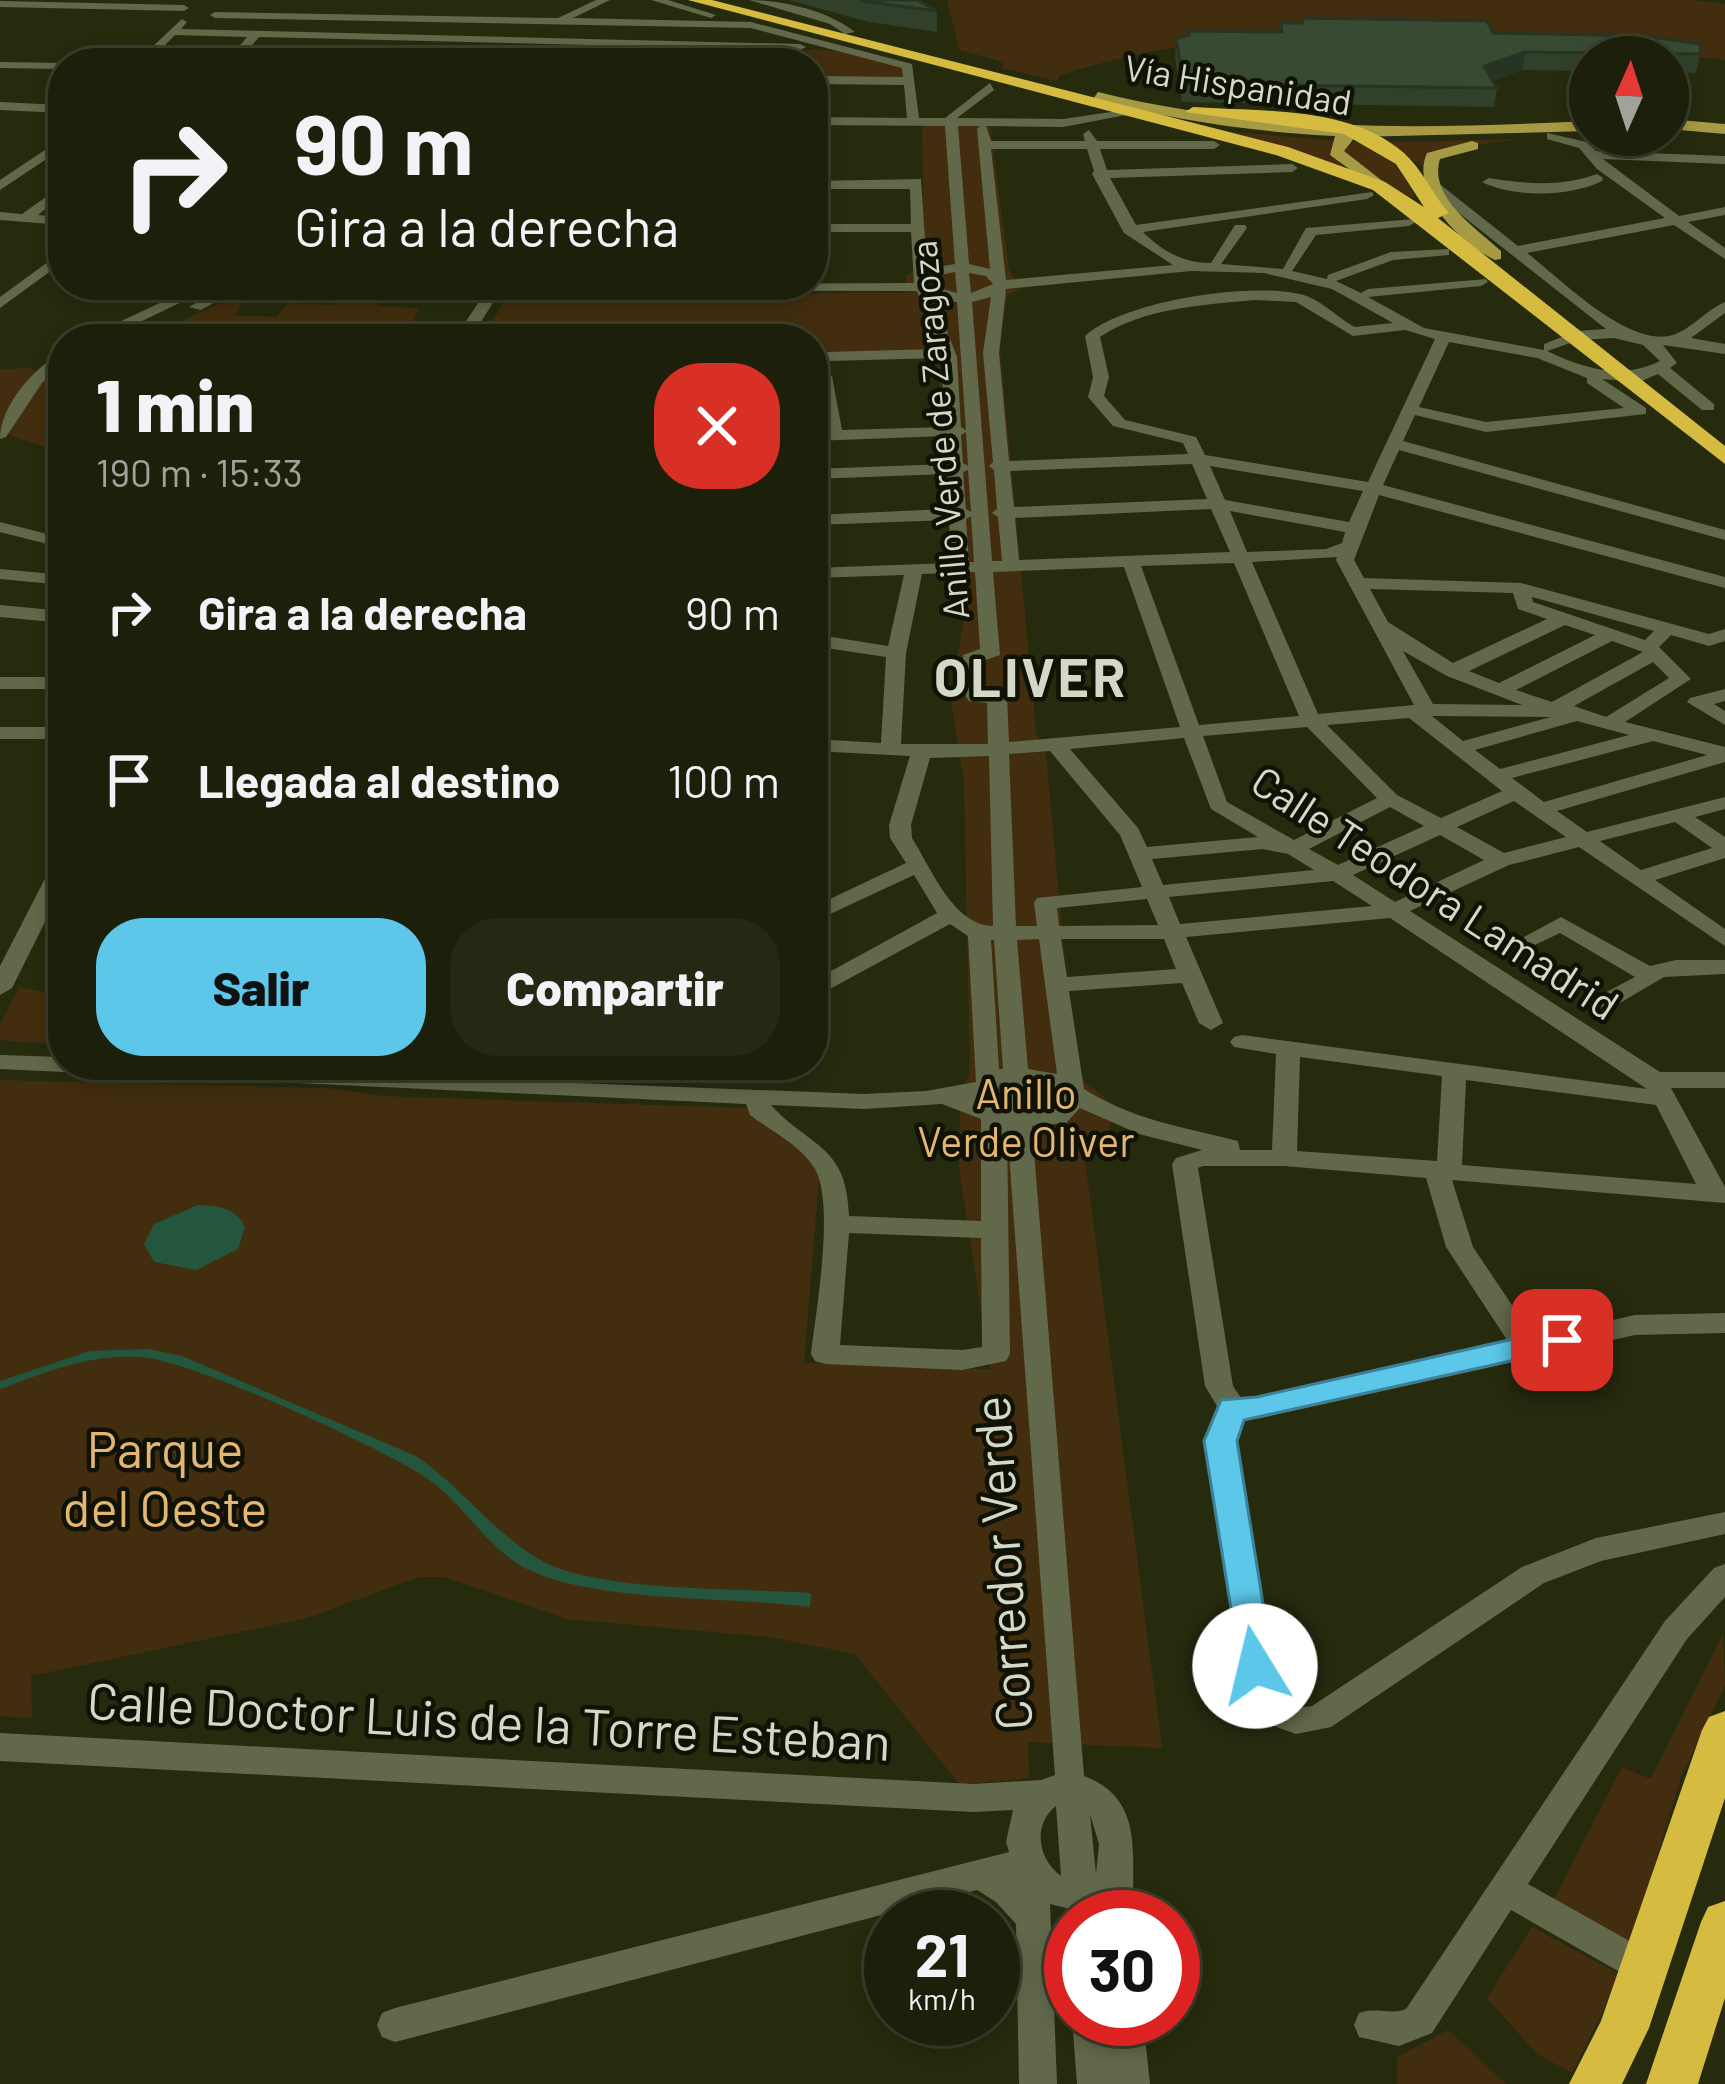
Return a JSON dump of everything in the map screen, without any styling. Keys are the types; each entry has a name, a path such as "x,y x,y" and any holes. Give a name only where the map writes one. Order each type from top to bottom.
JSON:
{"highway":[{"name":"Vía Hispanidad","path":"695,0 766,23 1132,110 1282,151 1373,190 1607,334"},
{"name":"Vía Hispanidad","path":"729,0 844,40 1099,96 1298,122 1369,140 1403,160 1429,205 1504,250 1652,370 1708,407 1725,436"},
{"name":"Vía Hispanidad","path":"1652,370 1725,457"},
{"path":"1595,2084 1624,2028 1725,1730"},
{"path":"1672,2084 1725,1922"}],"main road":[{"path":"1099,96 1132,110 1240,131 1343,140 1569,135"},
{"path":"1373,190 1337,157 1336,146 1359,129 1431,118 1569,133"},
{"path":"1689,129 1725,132"},
{"path":"1504,250 1438,198 1428,164 1439,153 1569,136"}],"street":[{"path":"379,18 392,0"},
{"path":"554,48 565,21 605,0"},
{"path":"656,0 727,19 844,40 907,75"},
{"path":"754,0 834,22 844,40"},
{"path":"4,2 215,15"},
{"path":"0,20 215,15 766,23"},
{"path":"184,16 255,35 509,47 557,43 797,47 844,40"},
{"path":"155,48 184,16"},
{"path":"244,48 255,35"},
{"path":"383,48 391,40"},
{"path":"0,65 48,66"},
{"path":"828,79 907,75"},
{"path":"907,75 913,121"},
{"path":"951,122 959,106 990,87"},
{"path":"0,106 48,109"},
{"path":"828,121 1068,123 1132,110"},
{"name":"Anillo Verde de Zaragoza","path":"951,122 990,655 973,656 976,697 997,697 1000,750"},
{"path":"983,122 1000,282 991,353 1011,566"},
{"path":"1068,123 1087,128 1098,174 1129,230 1184,265 1246,267 1309,277 1353,294 1402,326 1443,338 1550,352 1607,334 1672,342 1696,338 1725,349"},
{"path":"986,145 1214,146"},
{"path":"0,186 48,152"},
{"path":"1689,153 1725,160"},
{"path":"1611,156 1677,220 1725,255"},
{"path":"1098,174 1292,168"},
{"path":"1538,173 1593,178 1581,186 1494,182 1538,173"},
{"path":"828,185 916,184 921,284 947,352 961,514 960,568"},
{"path":"1129,230 1373,190"},
{"path":"25,218 48,200"},
{"path":"1504,250 1725,211"},
{"path":"0,216 48,220"},
{"path":"1289,268 1311,231 1409,222"},
{"path":"828,228 917,228"},
{"path":"1216,261 1240,229"},
{"path":"41,245 48,247"},
{"name":"Vía Hispanidad","path":"1504,250 1652,370"},
{"path":"1333,278 1391,256 1444,252"},
{"path":"828,281 921,284 962,298 1000,282 1216,261 1289,268 1367,292 1431,329 1550,352 1640,411 1486,427 1409,409"},
{"path":"0,304 48,265"},
{"path":"828,285 921,284 961,268 1000,282"},
{"path":"0,274 35,277"},
{"path":"1367,292 1480,282"},
{"path":"1402,326 1353,332 1311,302 1259,292 1100,327 1091,344 1100,364 1100,406 1119,423 1184,437 1198,459 1311,720 1390,799 1501,860"},
{"path":"121,324 176,300"},
{"path":"155,324 207,300"},
{"path":"1581,374 1652,370 1677,344 1696,338 1725,306"},
{"path":"125,322 130,324"},
{"path":"1340,554 1443,338"},
{"path":"828,357 947,352"},
{"path":"0,434 48,370"},
{"path":"828,410 836,436"},
{"path":"828,436 956,431"},
{"path":"1394,444 1708,550 1725,584"},
{"path":"999,466 1198,459 1708,550"},
{"path":"828,473 958,468"},
{"path":"1003,513 1216,504 1355,528"},
{"path":"828,519 961,514"},
{"path":"0,527 48,539"},
{"path":"828,572 1340,554"},
{"path":"1340,554 1383,626 1388,648 1419,711 1516,793 1592,841 1725,939"},
{"name":"Calle Teodora Lamadrid","path":"1130,560 1218,805 1337,874 1660,1090 1720,1195"},
{"path":"890,747 896,653 914,569"},
{"path":"0,574 48,579"},
{"path":"1358,583 1521,588 1717,637"},
{"path":"1521,588 1525,604 1652,650 1681,679 1612,722"},
{"path":"0,610 48,615"},
{"path":"1455,670 1562,619"},
{"path":"1383,626 1503,697 1571,710 1725,755"},
{"path":"1460,748 1571,710 1652,650 1668,628"},
{"path":"828,745 1000,750 1419,711 1503,697 1611,634"},
{"path":"828,642 896,653"},
{"path":"0,683 48,683"},
{"path":"1725,695 1697,701 1725,719"},
{"path":"0,733 48,733"},
{"path":"1497,776 1655,734"},
{"path":"1055,744 1130,832 1211,1023"},
{"path":"758,1097 759,1110 826,1164 835,1225 825,1354 962,1360 996,1354 988,1098 1000,750"},
{"path":"922,751 899,825 916,866 950,915 992,934 1172,932 1393,911 1501,860 1592,841 1725,803"},
{"path":"1542,809 1725,755"},
{"path":"1068,1098 1045,903 1337,874 1516,793"},
{"path":"1140,854 1263,843 1293,849 1390,799"},
{"path":"1680,816 1725,849"},
{"path":"1642,877 1725,849"},
{"path":"828,907 916,866"},
{"path":"0,988 48,894"},
{"path":"828,983 950,915"},
{"path":"1522,944 1562,924 1652,977 1605,1002"},
{"name":"Corredor Verde","path":"992,934 1022,1120 1061,1788 1071,1786 1100,1799 1116,1839 1098,1890"},
{"path":"1647,974 1676,967 1725,967"},
{"path":"1054,985 1190,974"},
{"path":"1242,1042 1454,1070 1660,1090 1725,1080"},
{"path":"1281,1158 1288,1049"},
{"path":"0,1062 48,1064"},
{"path":"1438,1173 1450,1165 1454,1070"},
{"path":"988,1098 1017,1075 1130,1124 1281,1158"},
{"path":"408,1080 471,1089 988,1098 1022,1120 1068,1098"},
{"path":"1130,1124 1170,1148 1184,1164 1219,1387 1232,1408"},
{"path":"1184,1164 1200,1159 1281,1158 1720,1195"},
{"path":"1438,1173 1454,1244 1526,1347"},
{"path":"835,1225 993,1230"},
{"path":"1232,1408 1257,1409 1635,1325 1725,1323"},
{"path":"1232,1408 1220,1441 1261,1708 1296,1721 1319,1718 1533,1575 1596,1550 1725,1523"},
{"path":"1372,2024 1399,2029 1419,2021 1676,1630 1725,1576"},
{"name":"Calle Doctor Luis de la Torre Esteban","path":"0,1747 973,1798 1061,1788"},
{"path":"1038,2084 1027,1854 1061,1788"},
{"name":"Calle Doctor Luis de la Torre Esteban","path":"973,1798 1027,1854"},
{"path":"394,2025 981,1874 1027,1854"},
{"name":"Corredor Verde","path":"1027,1854 1047,1887 1056,1890"},
{"path":"981,1874 1008,1891 1031,1916"},
{"path":"1503,1888 1645,1968"},
{"path":"1092,2046 1096,2084"},
{"path":"1127,2046 1131,2084"}],"green space":[{"path":"947,0 1695,0 1725,4 1725,60 1689,56 1689,36 1569,36 1569,43 1474,35 1307,33 1142,53 1060,75 1057,81 1002,68 1004,62 959,50"},
{"path":"828,51 902,66 903,79 828,78"},
{"path":"922,124 990,126 1009,269 1020,288 1007,296 1000,348 1036,732 1046,754 1075,1074 1113,1104 1110,1129 1084,1153 1162,1748 1028,1742 1029,1778 960,1785 855,1654 770,1637 566,1619 445,1577 419,1577 307,1618 31,1676 32,1718 0,1716 0,1080 329,1088 383,1096 746,1108 820,1166 804,1363 990,1369 959,1168 960,1089 970,1076 964,781 950,695 970,590 960,576 936,351 828,355 828,324 490,324 505,300 828,300 828,293 905,293 907,275 924,266"},
{"path":"1210,130 1361,143 1518,139 1449,149 1425,168 1409,158 1395,159 1415,197 1410,197 1333,157 1348,171"},
{"path":"382,300 377,306 420,308 412,324 175,324 221,303 243,303 234,315 276,317 288,303"},
{"path":"30,368 48,377 48,448 0,432 0,369"},
{"path":"19,987 48,992 48,1044 0,1040 0,1025"},
{"path":"1723,1634 1725,1685 1681,1777 1630,1948 1551,1905 1622,1767 1651,1779"},
{"path":"1532,1927 1621,1975 1572,2073 1537,2054 1487,1998"},
{"path":"1448,2030 1506,2084 1397,2084 1397,2057"}],"shaded area":[{"path":"198,1205 236,1215 245,1227 238,1249 196,1270 154,1262 144,1244 154,1224"},
{"path":"148,1349 182,1356 416,1456 527,1552 569,1572 636,1584 811,1593 810,1607 627,1593 558,1581 529,1570 501,1551 441,1490 405,1465 287,1408 167,1362 105,1358 0,1389 0,1381 90,1351"}],"building":[{"path":"861,0 917,0 937,11 869,2"},
{"path":"1304,18 1487,21 1493,33 1644,36 1569,36 1569,53 1525,52 1484,66 1497,88 1184,84 1176,39 1189,35 1188,31 1282,32 1281,23 1302,23"},
{"path":"1689,42 1701,44 1700,54 1689,54"}],"district":[{"name":"OLIVER","path":"1031,678"}],"route":[{"path":"1255,1666 1220,1441 1232,1408 1257,1409 1562,1340"}],"park label":[{"name":"Anillo Verde Oliver","path":"1026,1118"},
{"name":"Parque del Oeste","path":"165,1479"}]}
